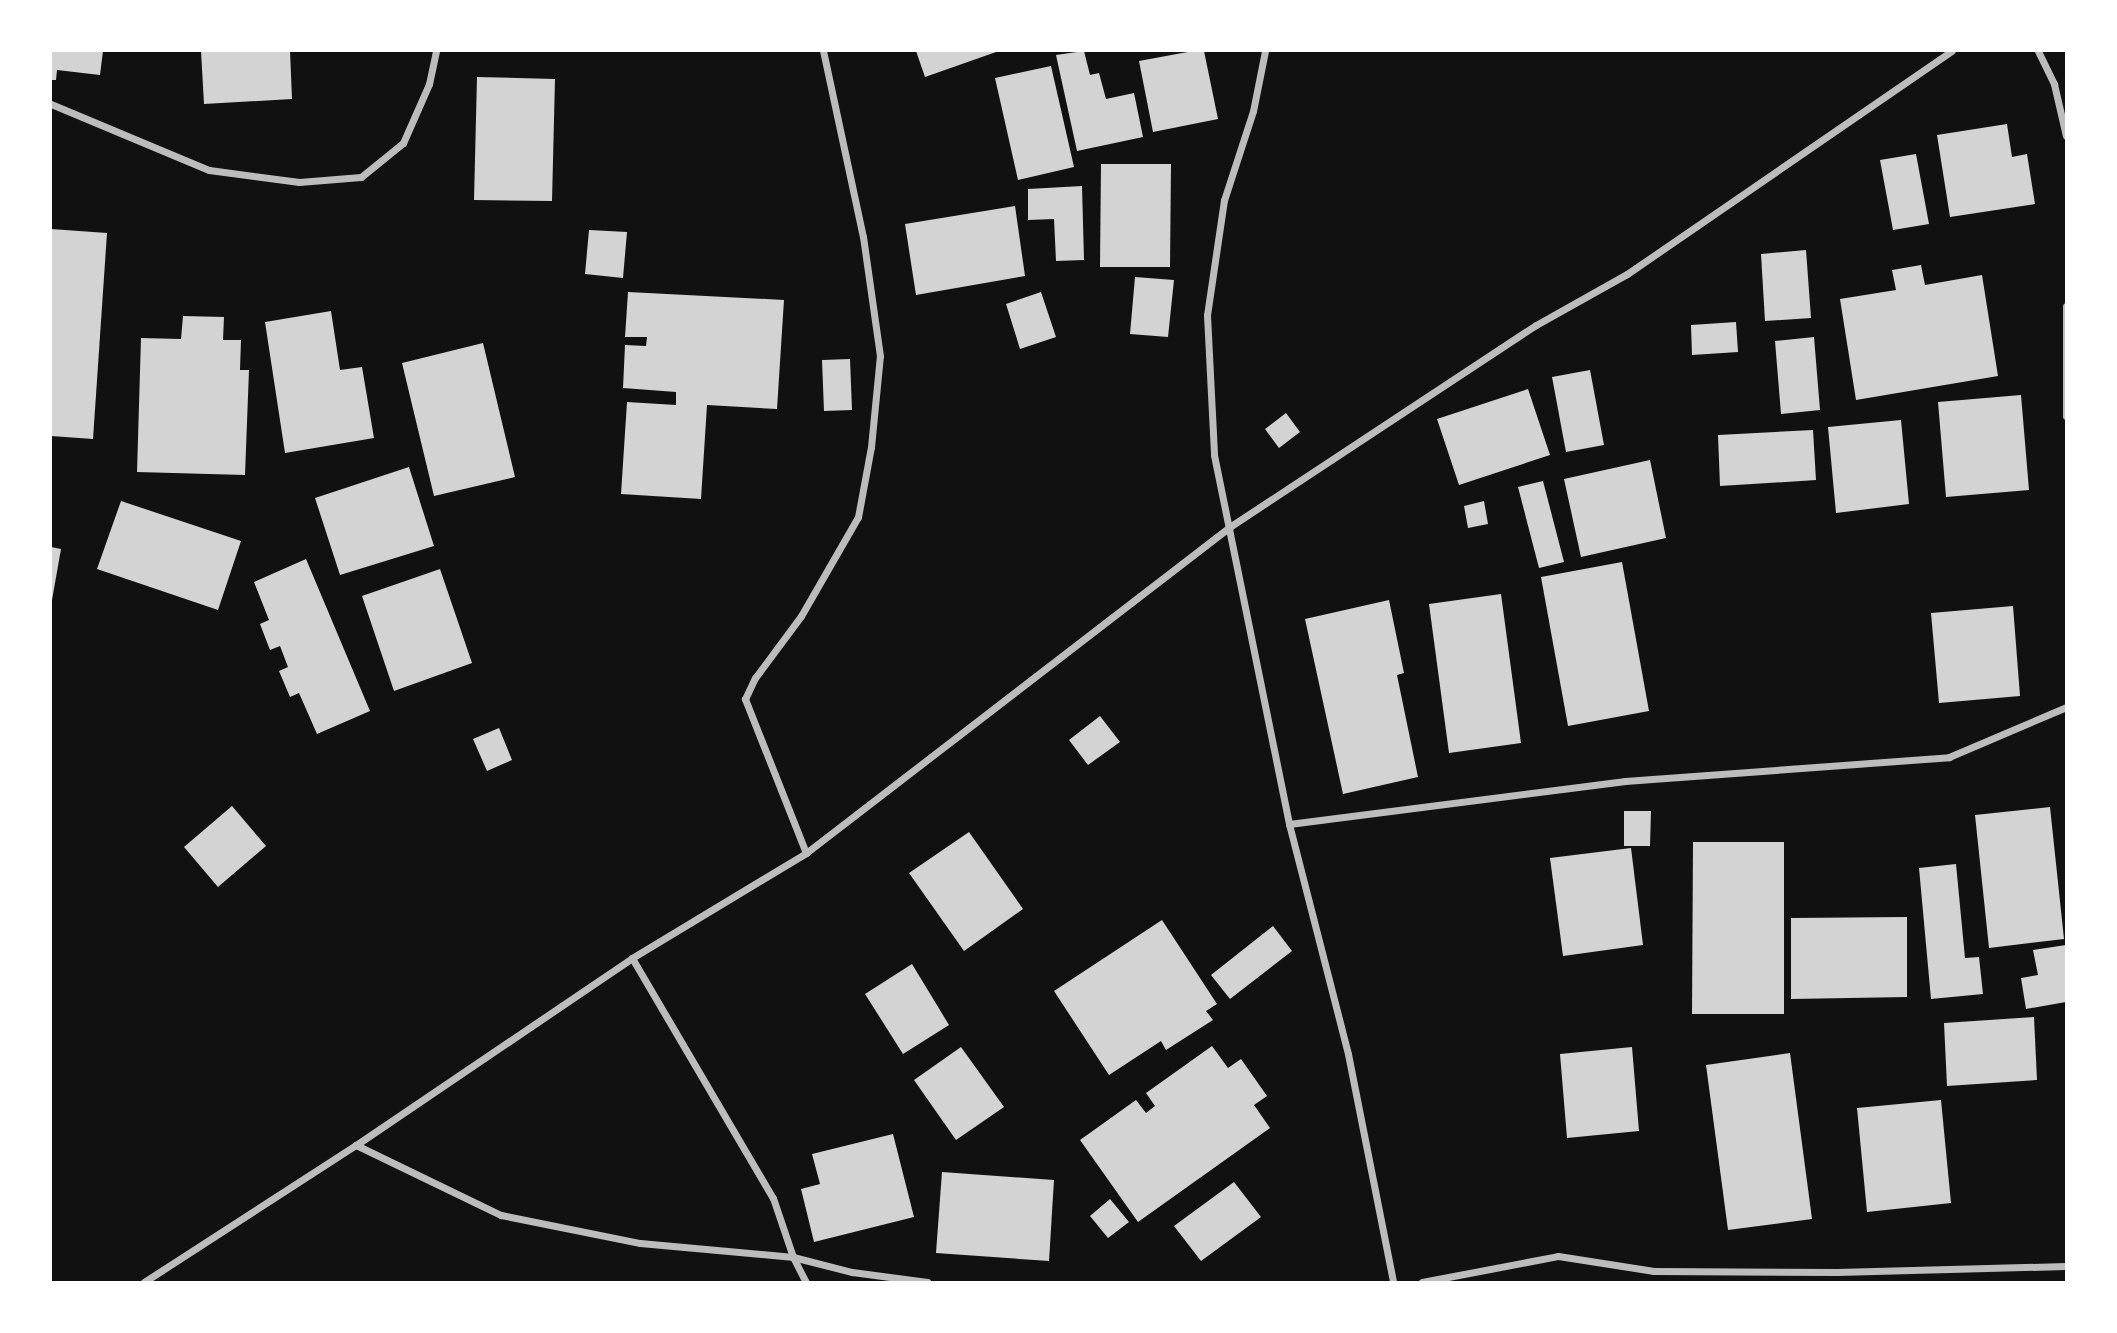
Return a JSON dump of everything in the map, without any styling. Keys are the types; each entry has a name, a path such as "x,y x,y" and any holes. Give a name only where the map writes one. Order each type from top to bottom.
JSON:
{"street":[{"path":"51,104 209,170 299,182 361,177 402,143 429,83 436,51"},
{"path":"806,853 745,699 755,678 801,616 858,517 871,447 880,356 863,237 823,51"},
{"path":"1265,51 1253,111 1224,201 1207,314 1214,454 1231,526 1289,824 1348,1054 1393,1282"},
{"path":"144,1282 356,1145 632,958 806,853 1231,526 1536,326 1627,274 1952,51"},
{"path":"2038,51 2054,84 2066,136"},
{"path":"2066,306 2066,416"},
{"path":"1289,824 1625,781 1949,757 2066,707"},
{"path":"632,958 773,1198 793,1257 806,1282"},
{"path":"356,1145 501,1215 640,1243 793,1257 852,1272 927,1282"},
{"path":"1422,1282 1558,1256 1654,1271 1837,1272 2066,1266"}],"building":[{"path":"51,51 103,51 100,75 57,70 56,80 51,80"},
{"path":"201,51 290,51 292,99 204,104"},
{"path":"916,51 999,51 925,77"},
{"path":"1084,51 1090,75 1099,73 1106,99 1134,93 1143,137 1077,151 1056,55"},
{"path":"1204,51 1218,119 1153,132 1139,61"},
{"path":"1051,66 1074,167 1018,180 995,78"},
{"path":"477,77 555,79 552,201 474,200"},
{"path":"2007,124 2012,157 2027,154 2035,204 1950,217 1937,135"},
{"path":"1916,154 1929,224 1893,230 1880,160"},
{"path":"1101,164 1171,164 1170,267 1100,267"},
{"path":"1082,186 1084,260 1056,261 1054,219 1028,220 1028,189"},
{"path":"1015,206 1025,276 916,295 905,224"},
{"path":"51,229 107,233 93,439 51,436"},
{"path":"589,230 627,232 623,278 585,274"},
{"path":"1806,250 1811,318 1765,321 1761,254"},
{"path":"1921,265 1925,285 1982,275 1998,376 1856,400 1840,299 1896,290 1892,270"},
{"path":"1135,277 1174,280 1168,337 1130,334"},
{"path":"628,292 784,300 777,409 707,405 701,499 621,494 627,402 676,405 676,392 623,388 625,345 646,346 647,337 625,337"},
{"path":"1041,292 1056,337 1020,349 1006,304"},
{"path":"331,311 340,370 362,367 374,438 285,453 265,322"},
{"path":"183,316 224,317 223,340 241,340 240,370 249,370 245,475 137,472 141,338 181,339"},
{"path":"1736,322 1738,352 1692,355 1691,325"},
{"path":"1814,337 1820,410 1781,414 1775,341"},
{"path":"483,343 515,477 434,496 402,363"},
{"path":"850,359 852,410 824,411 822,360"},
{"path":"1590,370 1604,445 1566,452 1552,377"},
{"path":"1528,389 1550,455 1459,485 1437,419"},
{"path":"2021,395 2029,490 1946,497 1938,402"},
{"path":"1286,413 1300,432 1279,448 1265,429"},
{"path":"1901,420 1909,504 1836,513 1828,427"},
{"path":"1813,430 1816,480 1720,486 1718,435"},
{"path":"1650,460 1666,538 1581,557 1564,479"},
{"path":"409,467 434,546 340,575 315,498"},
{"path":"1543,481 1564,562 1539,568 1518,487"},
{"path":"121,501 241,541 218,610 97,569"},
{"path":"1484,501 1488,524 1468,528 1464,506"},
{"path":"51,547 61,549 52,600 51,600"},
{"path":"306,559 370,711 317,734 299,693 290,697 279,671 288,667 280,646 270,650 260,624 269,620 254,582"},
{"path":"1622,562 1649,711 1568,726 1541,577"},
{"path":"440,569 472,663 394,691 362,596"},
{"path":"1501,594 1521,743 1449,753 1429,604"},
{"path":"1389,600 1404,673 1397,675 1418,777 1343,794 1305,619"},
{"path":"2013,606 2020,696 1939,703 1931,613"},
{"path":"1100,716 1120,742 1088,765 1069,740"},
{"path":"499,728 512,760 487,771 473,739"},
{"path":"232,806 266,846 218,887 184,847"},
{"path":"2050,807 2064,939 1989,948 1975,815"},
{"path":"1624,811 1651,811 1650,846 1624,846"},
{"path":"969,832 1023,909 964,951 909,873"},
{"path":"1693,842 1784,842 1784,1014 1692,1014"},
{"path":"1631,848 1643,945 1563,956 1550,858"},
{"path":"1956,864 1965,958 1979,957 1983,994 1931,999 1919,868"},
{"path":"1907,917 1907,997 1791,999 1791,918"},
{"path":"1162,920 1217,1004 1206,1011 1213,1020 1166,1050 1161,1041 1109,1075 1054,991"},
{"path":"1273,926 1292,951 1230,999 1211,975"},
{"path":"2066,945 2066,1002 2026,1009 2021,978 2038,975 2033,950"},
{"path":"912,964 949,1025 903,1054 865,994"},
{"path":"2034,1017 2037,1080 1947,1086 1944,1023"},
{"path":"1212,1046 1228,1068 1241,1059 1267,1096 1254,1105 1270,1128 1138,1222 1080,1140 1136,1100 1146,1113 1155,1106 1146,1093"},
{"path":"961,1047 1004,1107 956,1140 914,1080"},
{"path":"1632,1047 1639,1131 1567,1138 1560,1054"},
{"path":"1790,1053 1812,1219 1728,1230 1706,1065"},
{"path":"1941,1100 1951,1203 1867,1212 1857,1108"},
{"path":"893,1134 914,1217 814,1242 801,1189 820,1184 812,1154"},
{"path":"942,1172 1054,1180 1049,1261 936,1253"},
{"path":"1234,1182 1261,1217 1201,1261 1174,1226"},
{"path":"1110,1199 1129,1222 1108,1238 1090,1216"}]}
